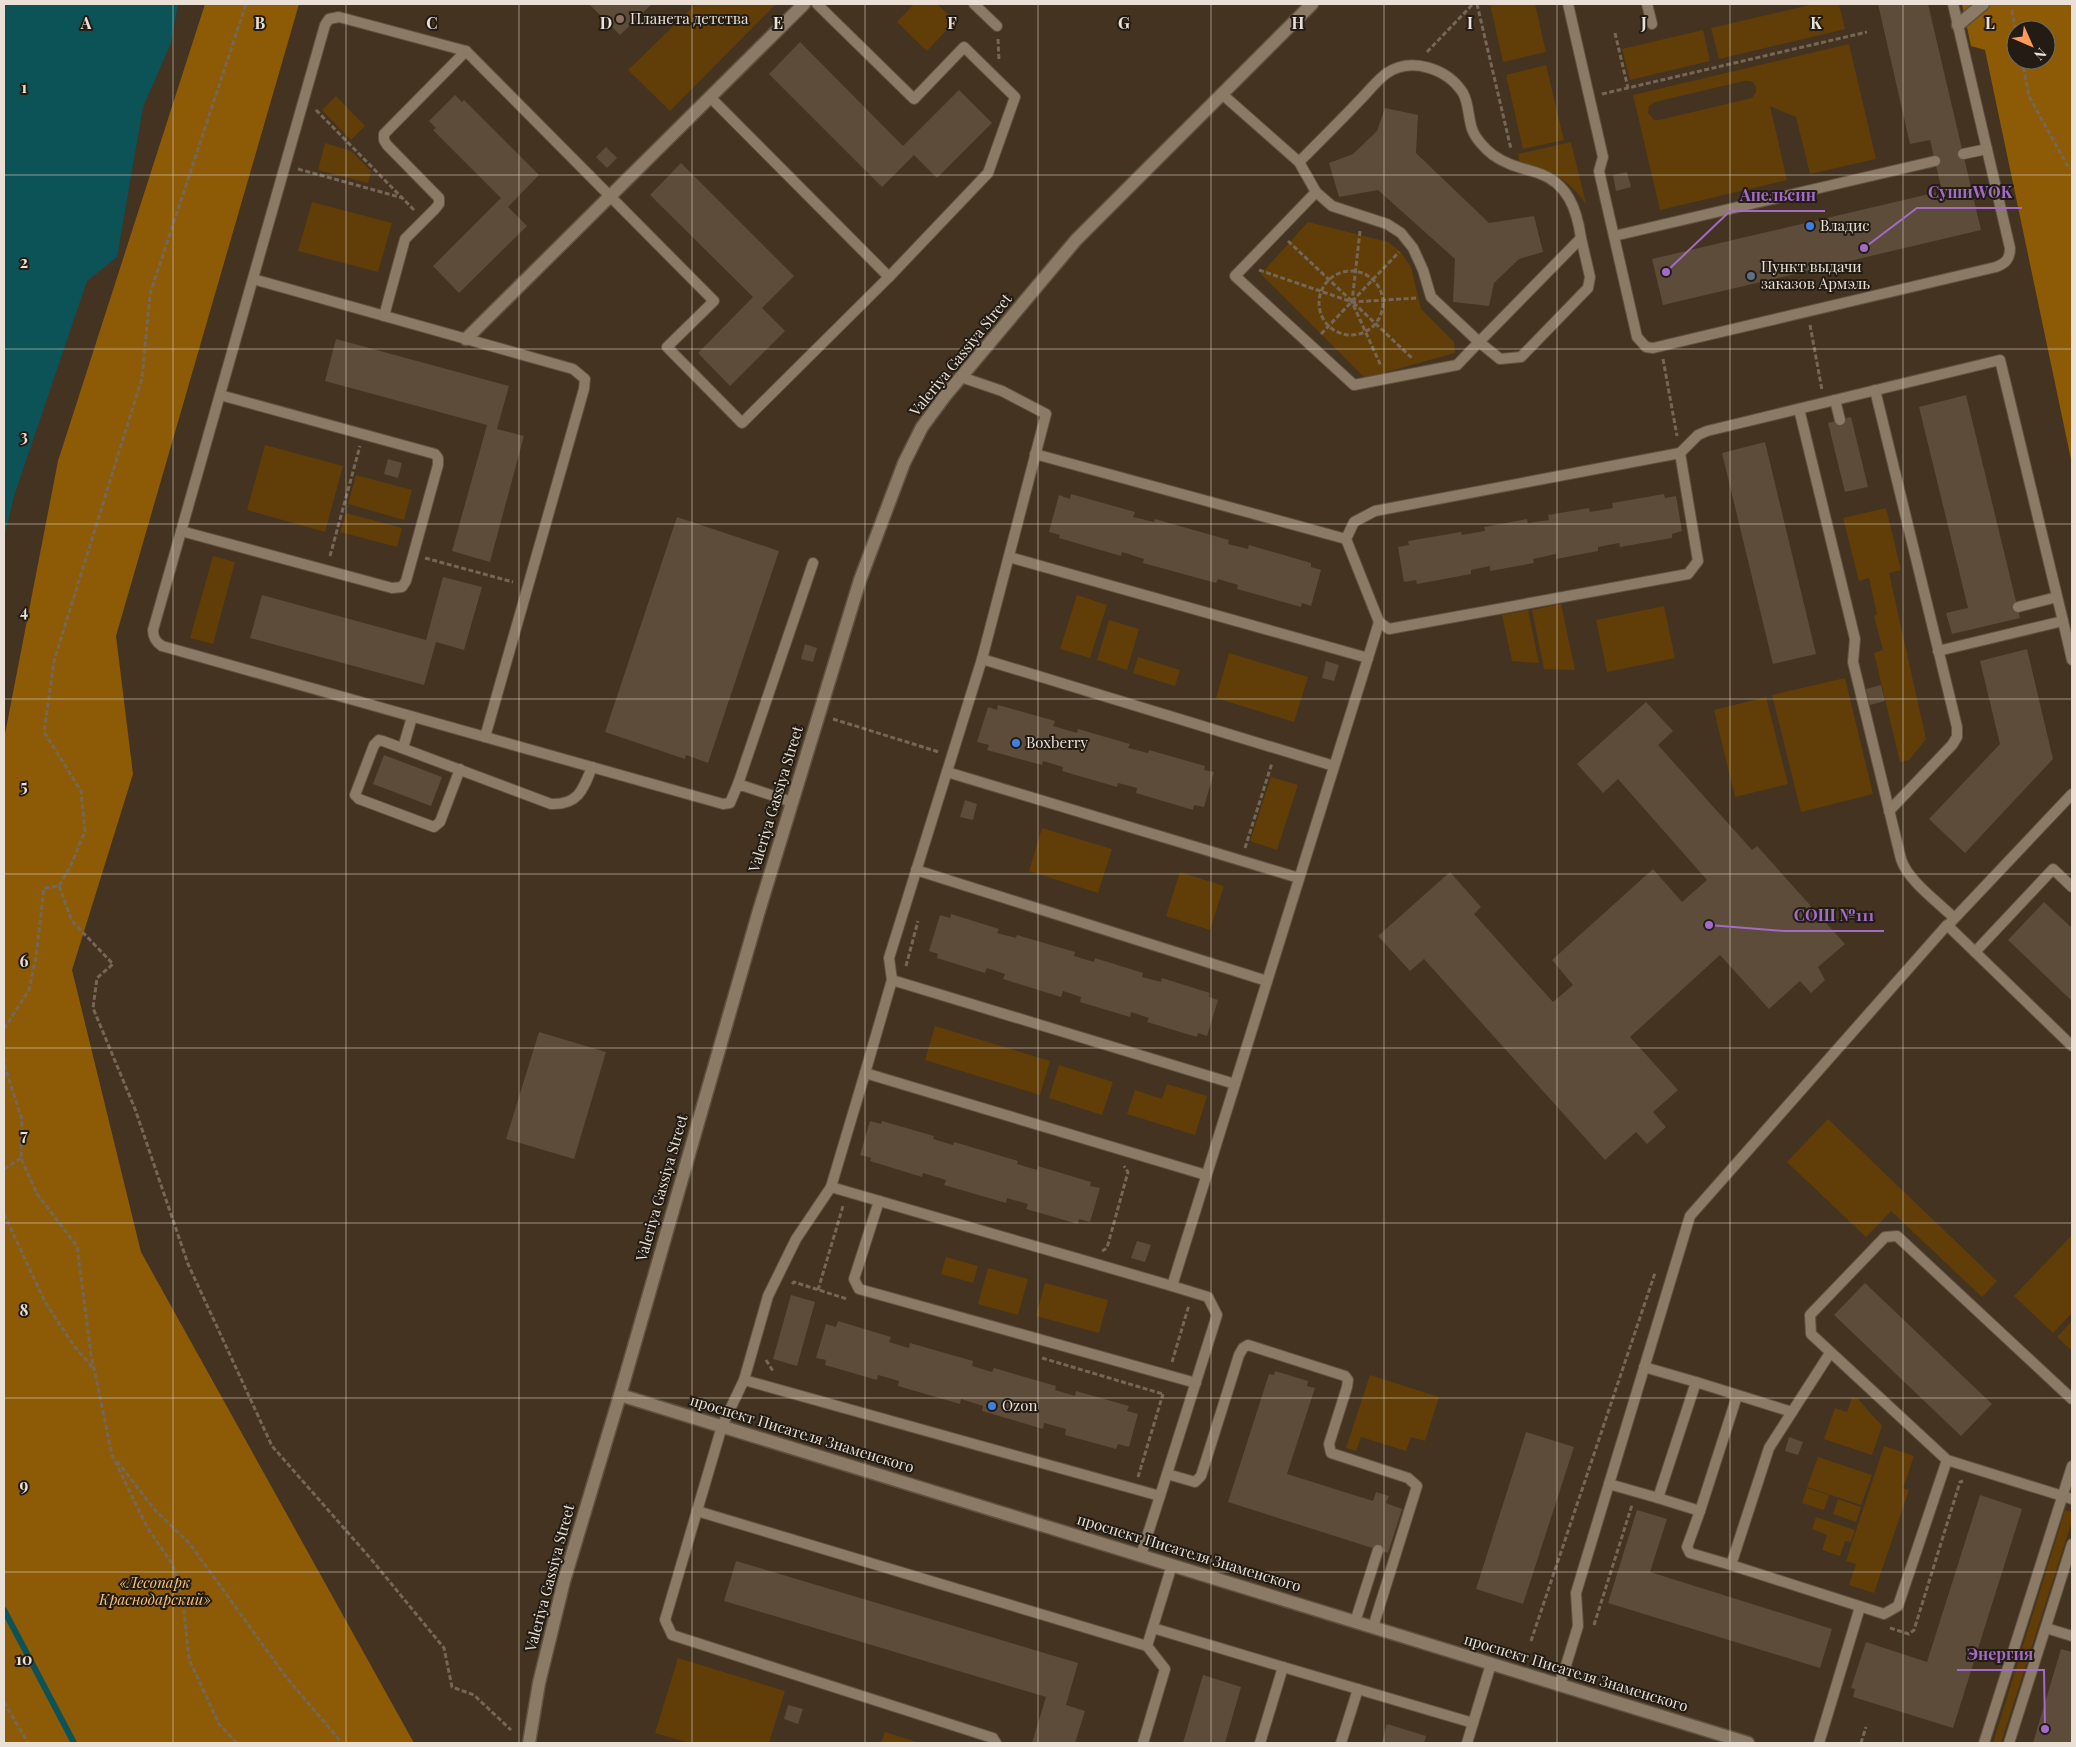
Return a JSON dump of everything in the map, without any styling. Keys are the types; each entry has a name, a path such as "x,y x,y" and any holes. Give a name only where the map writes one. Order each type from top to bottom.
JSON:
{"street":[{"path":"466,339 804,4"},
{"name":"Valeriya Gassiya Street","path":"529,1743 539,1683 564,1581 792,802 860,580 904,463 922,428 961,377 1076,240 1312,4"},
{"path":"1958,25 1983,4"},
{"name":"проспект Писателя Знаменского","path":"620,1395 1748,1743"}],"lane":[{"path":"813,563 738,784 732,799 726,805 162,646 156,642 153,630 325,25 329,19 334,17 466,51 714,301 667,347 742,423 889,277 988,173 1015,97 964,47 914,99 817,4"},
{"path":"974,4 997,26"},
{"path":"1568,4 1603,157 1599,172 1637,337 1646,347 1660,346 1807,312 1996,267 2004,263 2010,256 2010,248 1953,4"},
{"path":"1647,4 1652,24"},
{"path":"384,316 405,239 439,204 439,198 388,145 384,140 384,134 466,51"},
{"path":"1222,94 1299,162 1316,192 1332,206 1387,224 1400,233 1408,243 1423,270 1431,297 1500,359 1521,358 1588,288 1590,277 1578,219 1572,202 1559,185 1540,174 1503,162 1486,150 1472,130 1469,110 1463,93 1452,80 1438,71 1415,65 1406,65 1386,73 1299,162"},
{"path":"710,97 889,277"},
{"path":"1963,154 1987,148"},
{"path":"1614,236 1934,161"},
{"path":"1316,192 1235,276 1354,385 1457,365 1581,238"},
{"path":"253,279 573,369 585,379 584,389 485,737"},
{"path":"1680,453 1698,561 1688,574 1390,629 1379,622 1346,539 1354,522 1375,511 1680,453 1698,435 1707,431 2000,360 2072,660"},
{"path":"961,377 1002,390 1046,414 982,659 889,958 892,980 831,1187 796,1239 768,1296 744,1380 722,1426 665,1620 672,1636 993,1738 996,1743"},
{"path":"1875,390 1957,727 1957,736 1952,745 1889,811"},
{"path":"181,531 397,589 402,587 406,581 438,465 438,458 430,452 220,395"},
{"path":"1830,401 1840,420"},
{"path":"1799,409 1855,639 1853,662 1904,868 1976,952 2072,1046"},
{"path":"1035,454 1346,539"},
{"path":"1009,557 1368,658"},
{"path":"2018,607 2057,597"},
{"path":"1938,651 2063,621"},
{"path":"1172,1286 1379,622"},
{"path":"982,659 1334,766"},
{"path":"403,748 412,716"},
{"path":"460,770 440,822 434,827 359,799 356,795 376,741 383,741 403,748 550,804 562,804 574,799 584,789 592,767"},
{"path":"947,772 1299,878"},
{"path":"738,784 792,802"},
{"path":"1560,1685 1578,1626 1576,1593 1690,1216 1951,921 2072,794"},
{"path":"1976,952 2053,869 2072,887"},
{"path":"916,870 1267,981"},
{"path":"892,980 1235,1084"},
{"path":"865,1073 1206,1175"},
{"path":"831,1187 1208,1297 1217,1315 1141,1555"},
{"path":"879,1201 854,1279 859,1289 1196,1383"},
{"path":"2068,1498 1947,1460 1811,1334 1810,1314 1885,1237 1897,1236 2072,1398"},
{"path":"1167,1474 1194,1482 1201,1476 1239,1355 1243,1348 1248,1345 1345,1376 1348,1380 1347,1387 1329,1444 1331,1453 1408,1478 1416,1486 1372,1627"},
{"path":"1730,1566 1768,1448 1830,1353"},
{"path":"1644,1368 1792,1412"},
{"path":"744,1380 1160,1496"},
{"path":"1658,1498 1696,1382"},
{"path":"1737,1396 1687,1547 1690,1553 1860,1607 1884,1614 1898,1606 1947,1460"},
{"path":"1984,1743 2068,1498 2072,1466"},
{"path":"1610,1484 1700,1511"},
{"path":"697,1511 1147,1646 1165,1669 1142,1743"},
{"path":"2009,1743 2072,1544"},
{"path":"1355,1622 1378,1550"},
{"path":"1147,1646 1172,1565"},
{"path":"1819,1743 1860,1607"},
{"path":"1153,1628 1473,1723"},
{"path":"2046,1628 2072,1636"},
{"path":"1467,1743 1491,1664"},
{"path":"1260,1743 1283,1667"},
{"path":"1341,1743 1358,1689"}],"path":[{"path":"246,4 150,294 142,378 54,661 44,732 81,791 85,831 59,886 72,921 113,964 97,978 93,1008 135,1109 188,1264 272,1446 371,1559 444,1648 452,1687 474,1695 511,1730"},
{"path":"1415,65 1475,4"},
{"path":"1475,4 1514,166"},
{"path":"2012,10 2014,20"},
{"path":"997,26 1000,83"},
{"path":"1590,97 1867,32"},
{"path":"1615,33 1628,88"},
{"path":"2024,70 2029,96 2067,166 2072,170"},
{"path":"304,98 425,220"},
{"path":"285,166 403,198"},
{"path":"1362,216 1352,302 1386,379"},
{"path":"1277,232 1426,371"},
{"path":"1310,345 1408,243"},
{"path":"1245,266 1352,302 1431,297"},
{"path":"1345,271 1356,271 1368,275 1373,280 1382,293 1383,300 1380,317 1375,324 1365,332 1351,335 1340,333 1329,326 1322,317 1319,306 1321,291 1329,280 1334,275 1345,271"},
{"path":"1807,312 1830,401"},
{"path":"1660,346 1680,453"},
{"path":"326,570 363,434"},
{"path":"413,555 528,586"},
{"path":"1244,849 1272,763"},
{"path":"4,1029 28,990 36,957 44,888 59,886"},
{"path":"908,971 906,967 921,912"},
{"path":"4,1057 5,1068 22,1120 21,1158 37,1194 77,1246 94,1369 112,1455 147,1527 173,1564 183,1602 189,1659 219,1724 238,1743"},
{"path":"4,1169 21,1158"},
{"path":"1101,1252 1106,1248 1128,1172 1123,1165"},
{"path":"818,1290 848,1192"},
{"path":"4,1214 45,1302 74,1346 94,1369"},
{"path":"787,1288 794,1282 855,1301"},
{"path":"1042,1357 1163,1394"},
{"path":"766,1359 771,1371 781,1374"},
{"path":"112,1455 154,1509 190,1544 286,1677 342,1743"},
{"path":"1129,1477 1138,1479"},
{"path":"4,1702 28,1743"},
{"path":"1861,1743 1866,1728"}],"shaded area":[{"path":"696,4 776,4 670,111 628,70"},
{"path":"914,4 937,4 955,21 927,51 897,22"},
{"path":"1490,4 1535,4 1546,52 1503,62"},
{"path":"1814,4 1839,4 1845,29 1719,59 1711,28"},
{"path":"1703,30 1710,61 1630,80 1622,49"},
{"path":"1849,44 1876,159 1810,174 1796,117 1770,106 1787,180 1660,210 1633,95","holes":["1747,81 1752,82 1756,87 1756,92 1752,98 1659,120 1654,120 1648,113 1649,106 1655,102"]},
{"path":"1546,65 1564,140 1523,149 1506,75"},
{"path":"336,96 365,126 351,140 322,110"},
{"path":"1571,142 1586,204 1573,188 1558,177 1549,172 1520,164 1518,154"},
{"path":"325,143 351,151 371,171 368,183 318,170"},
{"path":"312,202 392,223 378,272 298,251"},
{"path":"1308,222 1388,242 1401,252 1411,267 1421,309 1454,342 1455,353 1365,378 1261,274"},
{"path":"265,445 343,466 325,532 247,510"},
{"path":"356,475 412,490 404,520 348,504"},
{"path":"1886,508 1901,570 1889,573 1926,739 1909,760 1900,762 1874,653 1883,650 1874,616 1877,614 1869,578 1859,581 1843,518"},
{"path":"346,513 402,528 397,547 340,532"},
{"path":"213,556 235,562 213,644 190,638"},
{"path":"1077,595 1107,605 1090,658 1060,649"},
{"path":"1561,604 1575,670 1544,669 1532,610"},
{"path":"1664,606 1675,658 1607,672 1596,620"},
{"path":"1528,610 1539,663 1512,661 1502,615"},
{"path":"1109,620 1139,629 1127,670 1097,660"},
{"path":"1229,653 1308,677 1294,722 1216,698"},
{"path":"1138,657 1180,670 1175,686 1133,673"},
{"path":"1845,678 1873,794 1801,812 1772,695"},
{"path":"1766,697 1788,784 1735,797 1714,710"},
{"path":"1271,777 1298,785 1277,850 1250,841"},
{"path":"1042,828 1112,849 1098,893 1029,871"},
{"path":"1180,872 1224,886 1210,930 1166,916"},
{"path":"935,1026 1050,1061 1040,1095 925,1060"},
{"path":"1059,1065 1113,1082 1102,1115 1049,1098"},
{"path":"1167,1084 1207,1096 1195,1135 1127,1114 1135,1090 1162,1099"},
{"path":"1828,1119 1997,1281 1982,1297 1891,1211 1866,1237 1787,1162"},
{"path":"2072,1235 2072,1313 2053,1333 2014,1296"},
{"path":"946,1257 978,1266 973,1283 941,1274"},
{"path":"988,1268 1028,1279 1018,1315 978,1304"},
{"path":"1045,1283 1108,1300 1099,1333 1036,1316"},
{"path":"2072,1321 2072,1351 2057,1337"},
{"path":"1370,1375 1439,1397 1425,1441 1411,1437 1406,1451 1361,1437 1356,1451 1346,1448"},
{"path":"1852,1397 1858,1399 1882,1426 1872,1455 1824,1439 1835,1408 1847,1412"},
{"path":"1884,1446 1914,1456 1903,1488 1909,1490 1874,1593 1849,1585 1856,1564 1846,1561"},
{"path":"1818,1457 1872,1475 1861,1505 1807,1487"},
{"path":"1807,1488 1829,1495 1824,1510 1802,1503"},
{"path":"1838,1499 1861,1507 1856,1522 1833,1514"},
{"path":"2065,1510 2072,1512 2072,1521 2001,1743 1993,1743"},
{"path":"1816,1517 1855,1530 1851,1542 1845,1541 1840,1556 1822,1550 1827,1535 1812,1529"},
{"path":"678,1658 785,1691 769,1743 690,1743 655,1733"},
{"path":"885,1732 920,1743 881,1743"}],"green space":[{"name":"«Лесопарк Краснодарский»","path":"205,4 299,4 116,636 133,774 72,970 141,1252 414,1743 4,1743 4,739 58,461"},
{"path":"1962,4 2072,4 2072,464 1985,50 1971,46"}],"water":[{"path":"4,4 178,4 171,43 143,107 117,257 87,281 14,496 4,539"}],"building":[{"name":"Планета детства","path":"589,4 652,4 620,35"},
{"path":"1878,4 1928,4 1981,230 1663,305 1652,259 1942,191 1930,140 1910,144"},
{"path":"800,42 903,146 959,90 992,123 937,178 914,155 882,187 769,74"},
{"path":"455,95 462,102 464,100 539,175 508,207 527,226 459,293 433,266 501,198 433,130 436,128 429,121"},
{"path":"1385,108 1418,115 1416,153 1489,223 1534,216 1543,252 1519,259 1494,283 1489,306 1453,302 1455,259 1378,190 1339,197 1329,163 1353,154 1377,131"},
{"path":"606,147 617,158 607,168 596,157"},
{"path":"681,163 794,276 762,308 785,331 730,386 698,353 753,297 650,195"},
{"path":"1627,172 1631,187 1616,191 1613,175"},
{"path":"336,339 509,386 497,429 524,436 490,562 452,551 487,425 325,381"},
{"path":"1966,395 2020,618 1952,634 1946,613 1968,608 1919,407"},
{"path":"1851,417 1868,487 1845,492 1828,423"},
{"path":"1765,442 1816,654 1773,664 1722,453"},
{"path":"388,459 402,463 398,478 384,474"},
{"path":"1071,494 1135,512 1133,517 1154,522 1155,519 1229,540 1228,544 1248,549 1249,545 1311,563 1311,567 1321,570 1311,606 1302,603 1301,607 1237,589 1238,585 1218,579 1216,583 1143,563 1144,559 1122,552 1121,556 1059,538 1060,535 1049,532 1059,495 1070,499"},
{"path":"1664,494 1665,498 1676,496 1682,531 1672,534 1672,538 1620,547 1619,543 1598,547 1598,551 1556,559 1556,554 1533,559 1534,563 1490,571 1490,566 1471,570 1471,574 1417,584 1416,580 1404,582 1398,547 1409,545 1408,541 1461,532 1462,535 1485,531 1484,527 1527,519 1528,523 1549,520 1548,515 1589,508 1590,512 1613,508 1612,503"},
{"path":"677,517 779,551 708,763 686,755 685,759 605,732"},
{"path":"443,577 482,587 464,650 436,642 424,685 250,638 262,595 426,640"},
{"path":"805,644 817,648 813,662 801,659"},
{"path":"2027,649 2053,759 1965,853 1929,819 2000,744 1980,661"},
{"path":"1326,661 1339,665 1334,681 1322,678"},
{"path":"1881,685 1885,701 1870,705 1866,689"},
{"path":"1646,702 1673,731 1658,745 1752,850 1757,846 1845,944 1818,967 1825,980 1811,993 1800,981 1769,1009 1720,955 1630,1037 1678,1090 1653,1112 1666,1127 1647,1144 1636,1132 1605,1160 1424,959 1410,971 1378,936 1450,872 1481,907 1474,914 1553,1002 1573,985 1552,960 1653,869 1682,902 1707,880 1618,779 1603,793 1577,764"},
{"path":"998,705 1055,721 1053,726 1077,733 1078,729 1130,744 1128,748 1148,753 1149,750 1205,766 1204,770 1214,772 1204,807 1194,805 1193,810 1136,793 1137,788 1118,783 1117,787 1062,771 1063,767 1043,761 1042,765 987,750 989,745 977,742 988,707 997,710"},
{"path":"384,755 442,777 431,806 373,784"},
{"path":"965,800 977,804 973,820 960,817"},
{"path":"2044,902 2072,928 2072,1001 2008,940"},
{"path":"951,914 999,929 997,933 1016,938 1017,935 1075,952 1074,956 1094,962 1095,958 1143,973 1142,977 1161,982 1162,978 1210,993 1209,997 1218,1000 1207,1036 1198,1033 1197,1037 1147,1022 1149,1018 1131,1012 1130,1017 1080,1002 1081,997 1063,991 1061,997 1003,979 1005,974 987,968 985,973 937,958 938,954 929,951 940,915 950,918"},
{"path":"539,1032 606,1052 574,1159 506,1139"},
{"path":"870,1121 881,1124 882,1121 934,1136 933,1139 953,1145 954,1142 1018,1161 1017,1164 1037,1170 1038,1166 1091,1182 1090,1186 1100,1188 1090,1222 1079,1219 1078,1224 1026,1209 1028,1204 1007,1198 1006,1203 944,1185 946,1180 923,1173 922,1177 870,1161 871,1158 860,1155"},
{"path":"1137,1241 1151,1245 1145,1262 1131,1258"},
{"path":"1865,1283 1992,1404 1961,1436 1834,1315"},
{"path":"791,1295 815,1302 797,1366 773,1359"},
{"path":"838,1321 891,1337 889,1342 909,1348 910,1343 973,1361 972,1366 992,1372 994,1368 1056,1386 1055,1390 1075,1396 1076,1391 1129,1406 1127,1411 1138,1414 1129,1447 1118,1444 1116,1449 1065,1435 1066,1429 1044,1423 1043,1429 982,1411 983,1406 961,1399 960,1404 898,1386 899,1381 878,1375 877,1380 825,1365 826,1360 816,1358 826,1324 836,1327"},
{"path":"1275,1371 1308,1381 1307,1386 1315,1388 1287,1474 1373,1501 1376,1492 1389,1496 1386,1503 1402,1509 1388,1553 1228,1502 1269,1374 1274,1375"},
{"path":"1526,1432 1574,1447 1523,1604 1476,1589"},
{"path":"1789,1437 1803,1442 1798,1455 1785,1451"},
{"path":"1980,1495 2022,1509 1953,1728 1853,1697 1855,1689 1851,1688 1866,1642 1927,1662"},
{"path":"1637,1510 1667,1519 1650,1572 1832,1629 1820,1668 1608,1603"},
{"path":"736,1561 1078,1663 1066,1705 1085,1711 1075,1743 1032,1743 1046,1697 724,1601"},
{"path":"2061,1649 2072,1652 2072,1743 2033,1743"},
{"path":"1203,1675 1241,1687 1225,1743 1183,1743"},
{"path":"788,1705 803,1709 798,1724 784,1719"},
{"path":"1387,1724 1426,1736 1424,1743 1382,1743"}],"waterway":[{"path":"4,1610 74,1743"}],"place":[{"name":"Планета детства","path":"620,19"},
{"name":"Владис","path":"1810,226"},
{"name":"CушиWOK","path":"1864,248"},
{"name":"Апельсин","path":"1666,272"},
{"name":"Пункт выдачи заказов Армэль","path":"1751,276"},
{"name":"Boxberry","path":"1016,743"},
{"name":"СОШ №111","path":"1709,925"},
{"name":"Ozon","path":"992,1406"},
{"name":"Энергия","path":"2045,1729"}]}
